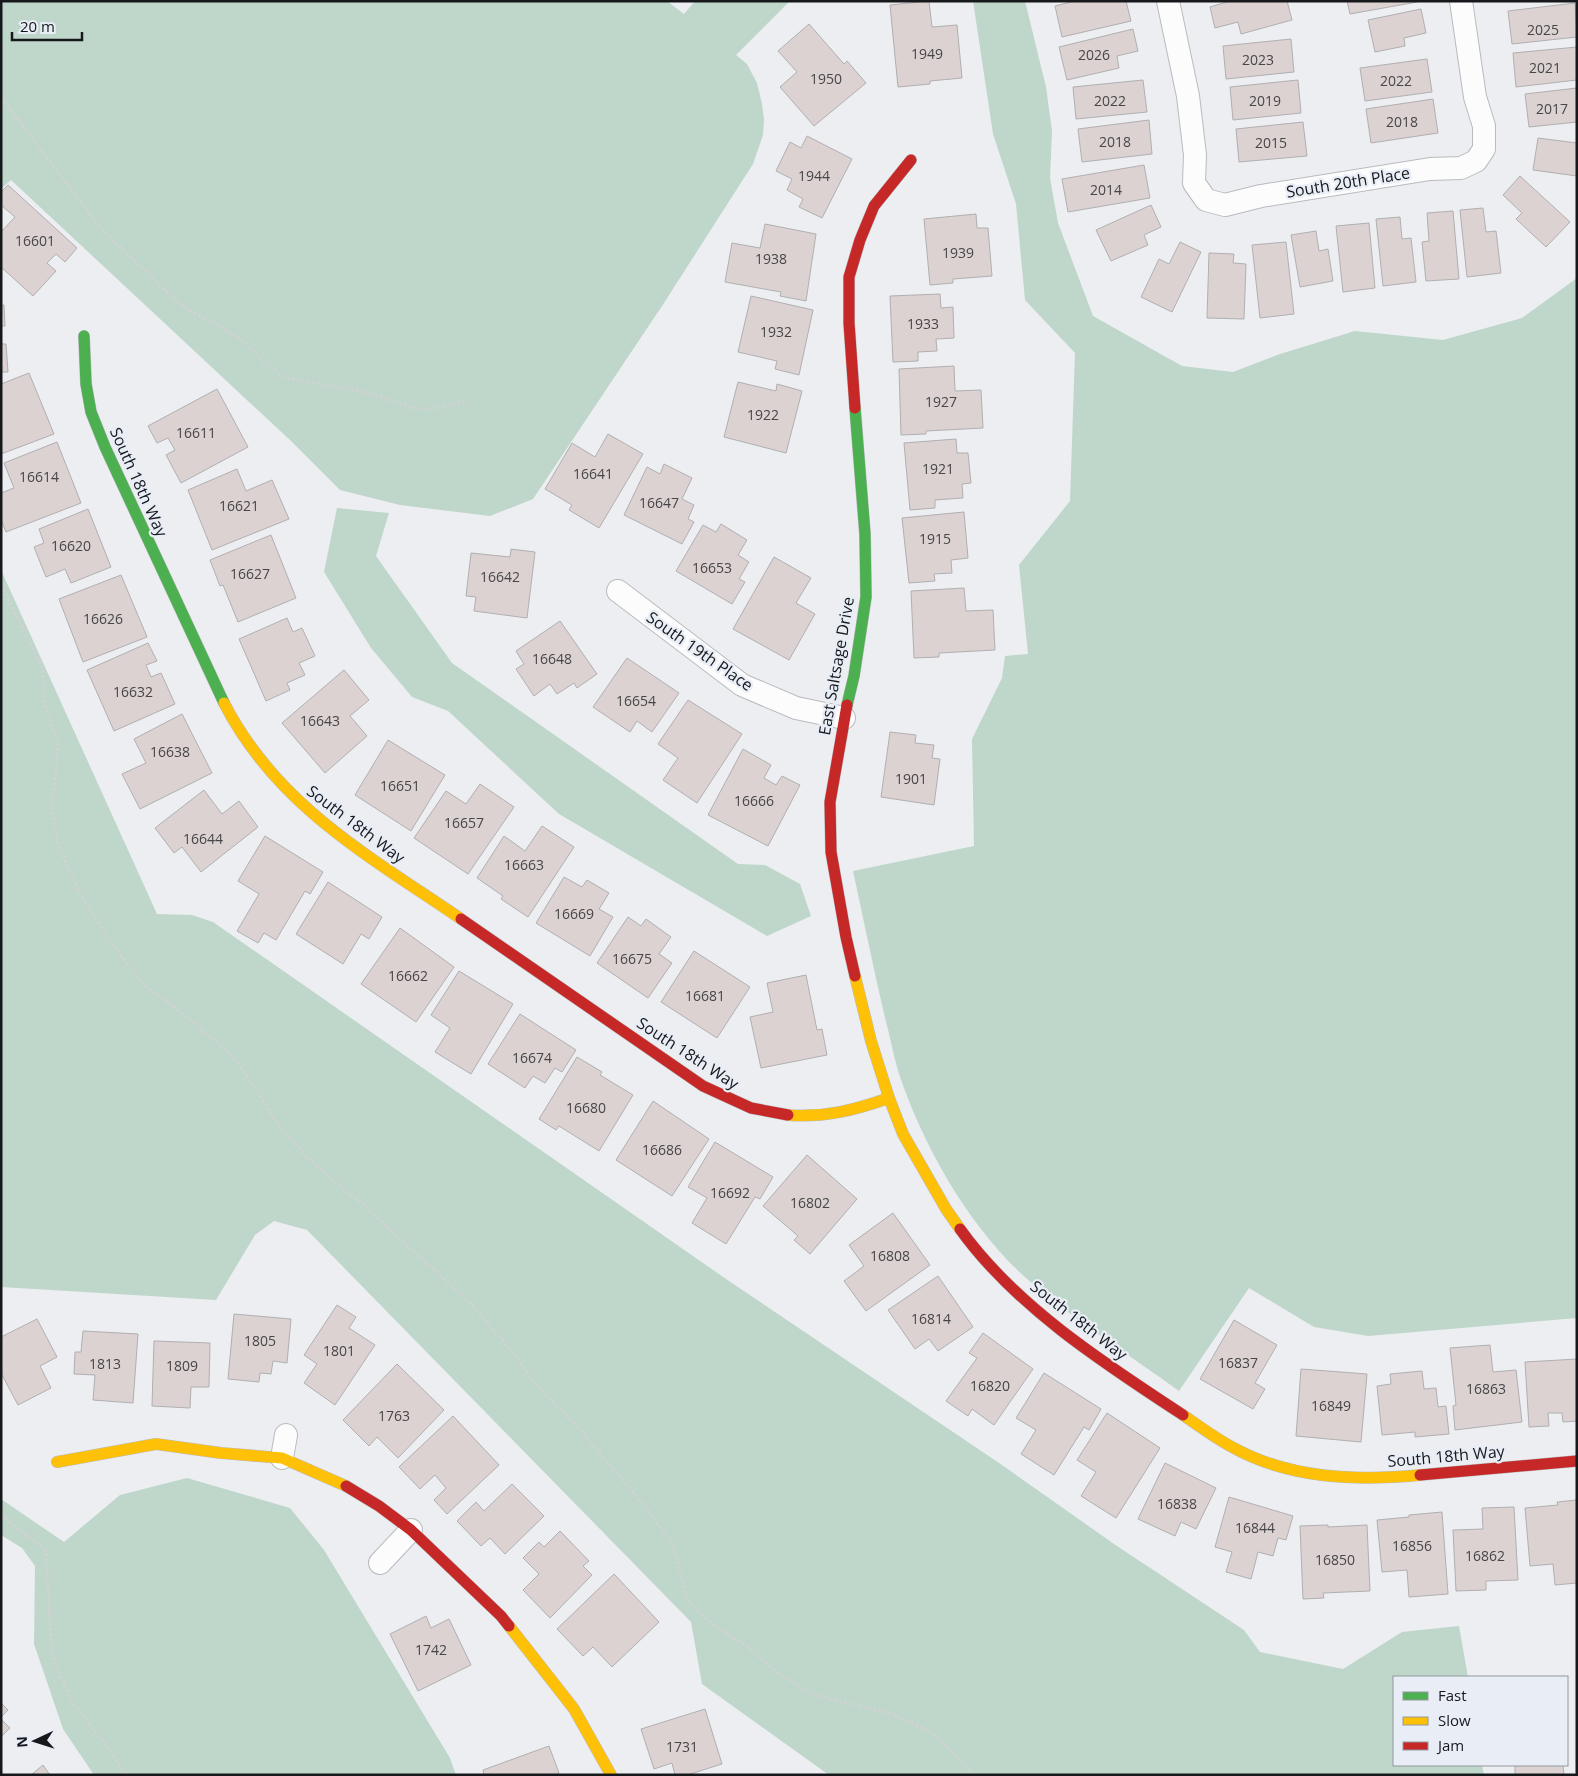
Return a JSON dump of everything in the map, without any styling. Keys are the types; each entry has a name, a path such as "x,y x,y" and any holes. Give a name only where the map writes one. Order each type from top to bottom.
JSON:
{"street":[{"name":"South 20th Place","path":"1168,1 1188,96 1195,155 1194,183 1206,200 1225,205 1262,196 1430,169 1461,168 1476,161 1484,149 1484,126 1475,97 1461,1"},
{"name":"East Saltsage Drive","path":"889,1098 871,1041 846,937 831,852 830,802 844,718 854,676 866,597 865,534 849,323 849,278 860,240 874,206 911,160"},
{"name":"South 18th Way","path":"84,336 86,384 91,412 109,456 230,717 246,742 284,788 304,808 331,829 703,1086 728,1100 771,1114 800,1117 838,1114 889,1098 903,1134 946,1209 974,1248 1004,1280 1039,1313 1084,1346 1163,1402 1232,1447 1263,1461 1294,1470 1337,1477 1388,1478 1577,1461"},
{"name":"South 19th Place","path":"618,591 742,685 796,708 844,718"},
{"path":"282,1458 286,1435"},
{"path":"57,1462 156,1444 220,1454 282,1458 337,1481 379,1506 411,1530 501,1616 574,1709 611,1775"},
{"path":"380,1563 411,1530"}],"path":[{"path":"1,98 100,227 181,305 241,339 263,362 286,378 366,392 412,408 430,409 468,401"},
{"path":"1,584 43,669 45,707 58,744 55,785 50,805 58,844 78,890 102,929 142,983 230,1054 254,1085 274,1119 306,1157 361,1203 472,1305 510,1349 541,1391 576,1425 609,1463 672,1543 689,1603 714,1625 749,1648 782,1676 815,1695 895,1715 931,1732 973,1775"},
{"path":"1,1515 46,1551 52,1655 72,1702 107,1746 126,1775"}],"green space":[{"path":"1,1 667,1 684,14 695,1 790,1 736,55 747,64 757,83 762,104 763,135 753,164 662,306 533,499 490,516 400,505 340,490 291,441 11,180 1,189"},
{"path":"973,1 1025,1 1046,87 1052,131 1050,178 1058,223 1093,316 1182,366 1233,372 1280,354 1355,331 1443,340 1522,318 1577,278 1577,1318 1368,1336 1314,1327 1249,1288 1179,1391 1063,1309 1027,1279 1006,1258 986,1236 951,1186 922,1132 896,1063 853,871 974,846 972,739 1002,678 1005,656 1028,654 1019,565 1070,501 1075,353 1025,300 1016,204 993,134"},
{"path":"337,508 389,513 376,556 452,663 738,864 765,865 800,884 811,916 767,936 559,814 448,711 412,697 371,648 324,572"},
{"path":"1,570 157,914 192,915 213,922 726,1279 1002,1465 1114,1544 1244,1630 1260,1652 1343,1669 1402,1632 1459,1626 1468,1676 1393,1676 1393,1766 1482,1766 1484,1775 829,1775 702,1684 691,1622 307,1230 274,1221 255,1235 216,1300 1,1287"},
{"path":"187,1478 290,1508 324,1550 450,1758 456,1775 94,1775 63,1729 34,1644 35,1566 22,1548 1,1535 1,1499 64,1542 120,1495"}],"building":[{"path":"929,1 932,27 957,25 962,78 898,87 890,5"},
{"path":"1075,1 1126,1 1131,21 1062,37 1055,6"},
{"path":"1230,1 1287,1 1292,20 1241,34 1238,22 1215,28 1210,7"},
{"path":"1347,1 1417,1 1417,2 1350,14"},
{"path":"1575,3 1577,37 1512,44 1508,11"},
{"path":"1421,9 1426,33 1404,38 1405,46 1375,52 1368,20"},
{"path":"809,24 844,64 847,61 866,83 814,126 780,87 797,72 778,51"},
{"path":"1133,29 1138,51 1117,56 1119,68 1067,80 1059,47"},
{"path":"1291,39 1294,72 1226,79 1223,46"},
{"path":"1577,47 1577,80 1516,87 1513,53"},
{"path":"1427,59 1432,92 1365,101 1360,68"},
{"path":"1143,80 1147,112 1076,119 1073,87"},
{"path":"1298,80 1301,113 1233,120 1230,87"},
{"path":"1577,88 1577,122 1529,127 1525,94"},
{"path":"1433,99 1438,133 1371,143 1366,109"},
{"path":"1149,120 1152,154 1082,162 1078,129"},
{"path":"1303,122 1307,156 1239,162 1236,129"},
{"path":"807,136 852,159 822,218 799,207 803,199 787,190 792,179 776,171 790,142 801,148"},
{"path":"1538,138 1577,143 1577,176 1533,170"},
{"path":"1144,165 1150,198 1068,212 1062,179"},
{"path":"1520,176 1570,222 1546,247 1516,219 1522,213 1503,195"},
{"path":"8,185 77,248 65,262 56,254 47,263 56,271 33,296 1,267 1,232 15,217 1,205 1,192"},
{"path":"1151,205 1161,227 1144,235 1148,245 1111,261 1096,230"},
{"path":"1483,208 1486,232 1496,231 1501,273 1467,277 1460,210"},
{"path":"1453,211 1459,279 1426,281 1422,242 1429,241 1427,213"},
{"path":"976,214 977,228 988,228 992,276 953,279 953,283 930,285 924,219"},
{"path":"1400,217 1402,239 1411,238 1416,282 1383,286 1376,219"},
{"path":"1369,223 1375,288 1343,292 1336,226"},
{"path":"765,224 816,234 806,301 780,296 781,292 725,282 732,243 760,248"},
{"path":"1316,231 1319,251 1328,249 1333,281 1300,287 1291,235"},
{"path":"1180,242 1201,252 1172,312 1141,297 1159,259 1169,264"},
{"path":"1286,242 1294,314 1260,318 1252,245"},
{"path":"1209,253 1234,254 1233,263 1246,264 1244,319 1207,318"},
{"path":"940,294 941,308 953,307 954,338 936,339 937,351 918,352 918,361 893,362 890,296"},
{"path":"751,296 813,310 799,375 775,369 777,361 738,352"},
{"path":"1,305 4,305 5,326 1,326"},
{"path":"1,344 6,344 8,372 1,372"},
{"path":"954,366 955,391 981,390 983,428 926,431 926,434 901,435 899,369"},
{"path":"29,373 54,434 1,454 1,384"},
{"path":"738,382 776,391 777,384 802,391 786,453 724,437"},
{"path":"217,389 248,447 181,483 166,455 175,450 168,438 157,443 148,426"},
{"path":"608,434 643,454 599,528 569,510 572,505 545,489 572,443 595,457"},
{"path":"956,439 957,453 968,453 971,483 962,484 963,498 935,500 935,508 910,510 904,443"},
{"path":"57,442 81,503 6,532 1,520 1,493 14,488 4,463"},
{"path":"664,464 692,478 682,499 694,505 688,519 694,522 682,544 624,515 647,467 660,474"},
{"path":"237,469 246,491 272,480 289,519 212,550 188,490"},
{"path":"88,509 111,567 71,583 65,569 46,577 34,547 44,543 39,529"},
{"path":"964,512 968,558 951,560 952,573 934,574 935,581 909,583 902,518"},
{"path":"721,524 747,540 738,555 749,562 739,579 745,582 732,604 676,571 703,525 716,532"},
{"path":"271,535 296,598 238,622 223,585 220,586 210,560"},
{"path":"511,549 535,552 527,618 474,611 476,597 466,596 471,553 510,557"},
{"path":"774,557 811,578 796,603 815,614 789,660 733,629"},
{"path":"121,575 147,637 83,662 59,599"},
{"path":"964,588 966,611 993,610 995,650 939,653 939,657 914,658 911,591"},
{"path":"287,618 293,632 302,628 315,656 299,663 305,675 287,683 290,690 266,701 239,639"},
{"path":"560,621 597,674 577,688 574,683 557,694 550,684 534,696 516,669 524,664 516,651"},
{"path":"148,643 157,661 146,665 151,677 161,673 175,704 114,731 87,670"},
{"path":"627,658 679,693 652,732 637,721 630,732 593,707"},
{"path":"344,670 369,700 350,716 367,736 325,773 282,723"},
{"path":"688,700 742,734 697,803 663,780 678,758 658,744"},
{"path":"182,714 212,773 140,809 122,774 146,763 134,739"},
{"path":"890,732 916,735 915,743 934,745 932,758 940,759 934,805 881,797"},
{"path":"388,740 445,775 411,831 355,795"},
{"path":"743,749 771,765 764,778 776,785 782,776 800,785 768,846 708,815"},
{"path":"480,784 514,807 468,874 414,838 446,791 466,804"},
{"path":"204,790 222,814 239,801 258,827 201,872 182,847 174,853 155,828"},
{"path":"542,826 574,847 528,917 501,899 503,896 477,878 504,836 525,851"},
{"path":"265,836 323,872 310,894 305,891 276,940 264,933 258,943 237,931 259,894 238,881"},
{"path":"564,877 582,887 587,880 609,893 599,909 613,917 590,956 536,923"},
{"path":"328,882 382,917 369,939 361,934 343,964 296,934"},
{"path":"628,917 641,926 646,919 671,937 659,954 672,963 648,998 597,963"},
{"path":"400,928 454,967 416,1022 361,984"},
{"path":"694,951 750,987 717,1038 661,1002"},
{"path":"459,971 513,1004 471,1074 435,1052 450,1028 431,1015"},
{"path":"806,975 817,1030 822,1029 827,1055 761,1068 750,1017 773,1012 767,983"},
{"path":"520,1014 576,1050 562,1072 555,1068 545,1083 533,1076 525,1088 488,1064"},
{"path":"577,1057 602,1072 600,1075 633,1095 599,1151 559,1126 556,1130 539,1119"},
{"path":"653,1101 709,1139 672,1196 616,1160"},
{"path":"715,1142 773,1177 760,1199 755,1197 726,1244 692,1223 707,1198 688,1187"},
{"path":"807,1155 857,1199 810,1254 794,1240 798,1236 763,1206"},
{"path":"893,1213 930,1265 866,1311 844,1281 864,1266 849,1245"},
{"path":"938,1276 973,1327 938,1351 929,1339 915,1349 888,1310"},
{"path":"337,1305 356,1317 349,1328 375,1345 335,1405 304,1383 317,1364 304,1355"},
{"path":"234,1314 291,1319 287,1363 273,1361 271,1374 260,1373 259,1382 228,1379"},
{"path":"37,1319 57,1357 40,1366 51,1388 18,1405 1,1373 1,1337"},
{"path":"1234,1320 1277,1345 1255,1383 1265,1389 1253,1409 1200,1379"},
{"path":"83,1331 138,1334 133,1403 93,1400 95,1375 74,1374 75,1352 81,1352"},
{"path":"983,1333 1033,1369 994,1425 972,1409 968,1416 946,1401 977,1358 969,1353"},
{"path":"154,1341 210,1343 209,1387 191,1387 190,1408 152,1406"},
{"path":"1490,1345 1493,1372 1516,1370 1522,1422 1455,1430 1453,1406 1456,1405 1450,1348"},
{"path":"1577,1359 1577,1421 1563,1422 1562,1413 1548,1413 1549,1426 1529,1427 1525,1362"},
{"path":"397,1364 444,1410 398,1458 377,1437 369,1446 343,1420"},
{"path":"1301,1369 1367,1374 1361,1442 1296,1436"},
{"path":"1422,1371 1424,1389 1436,1388 1438,1407 1446,1406 1449,1434 1415,1437 1415,1432 1382,1435 1377,1386 1391,1384 1390,1374"},
{"path":"1044,1373 1101,1409 1089,1430 1084,1427 1054,1475 1021,1454 1036,1430 1016,1418"},
{"path":"1107,1413 1160,1448 1116,1518 1081,1496 1096,1472 1077,1460"},
{"path":"453,1416 499,1465 447,1514 434,1500 446,1488 435,1475 420,1489 399,1467"},
{"path":"1165,1463 1216,1488 1196,1529 1181,1522 1175,1536 1138,1519"},
{"path":"512,1484 544,1516 505,1554 490,1538 481,1546 457,1521 476,1502 484,1511"},
{"path":"1229,1497 1293,1516 1286,1540 1278,1538 1273,1556 1258,1552 1251,1579 1226,1572 1232,1552 1215,1547"},
{"path":"1577,1500 1577,1583 1555,1585 1553,1564 1530,1566 1525,1508 1558,1505 1557,1502"},
{"path":"1514,1507 1518,1580 1486,1581 1486,1590 1456,1591 1453,1530 1483,1529 1482,1508"},
{"path":"1442,1512 1448,1594 1409,1597 1407,1570 1382,1572 1377,1520"},
{"path":"1328,1525 1328,1527 1367,1525 1370,1591 1323,1593 1324,1598 1303,1599 1300,1526"},
{"path":"560,1531 589,1561 583,1566 592,1575 550,1618 523,1590 539,1574 523,1558 539,1542 544,1547"},
{"path":"614,1574 659,1622 612,1667 593,1647 583,1656 557,1629"},
{"path":"426,1616 431,1628 449,1619 471,1665 418,1691 390,1634"},
{"path":"1,1703 8,1710 1,1717"},
{"path":"705,1709 722,1764 687,1775 675,1775 672,1763 654,1769 641,1729"},
{"path":"1,1719 10,1728 1,1737"},
{"path":"549,1746 559,1773 555,1775 484,1775 483,1770"},
{"path":"43,1765 50,1775 31,1775"},
{"path":"1515,1766 1563,1766 1564,1775 1515,1775"}],"traffic: fast":[{"path":"84,336 86,384 91,412 105,447 224,703"},
{"path":"847,705 854,676 866,597 865,534 855,408"}],"traffic: slow":[{"path":"224,703 246,739 270,771 298,800 360,850 461,919"},
{"path":"855,976 871,1041 889,1098 903,1134 946,1209 960,1229"},
{"path":"788,1115 801,1116 839,1112 889,1098"},
{"path":"1183,1415 1232,1447 1276,1466 1300,1472 1347,1477 1372,1478 1420,1475"},
{"path":"57,1462 156,1444 221,1453 282,1458 346,1486"},
{"path":"509,1626 574,1709 611,1775"}],"traffic: jam":[{"path":"855,408 849,323 849,277 860,240 874,206 911,160"},
{"path":"847,705 830,802 831,852 855,976"},
{"path":"461,919 703,1086 751,1108 788,1115"},
{"path":"960,1229 982,1257 1034,1308 1093,1354 1183,1415"},
{"path":"1420,1475 1577,1461"},
{"path":"346,1486 379,1506 411,1530 501,1616 509,1626"}]}
